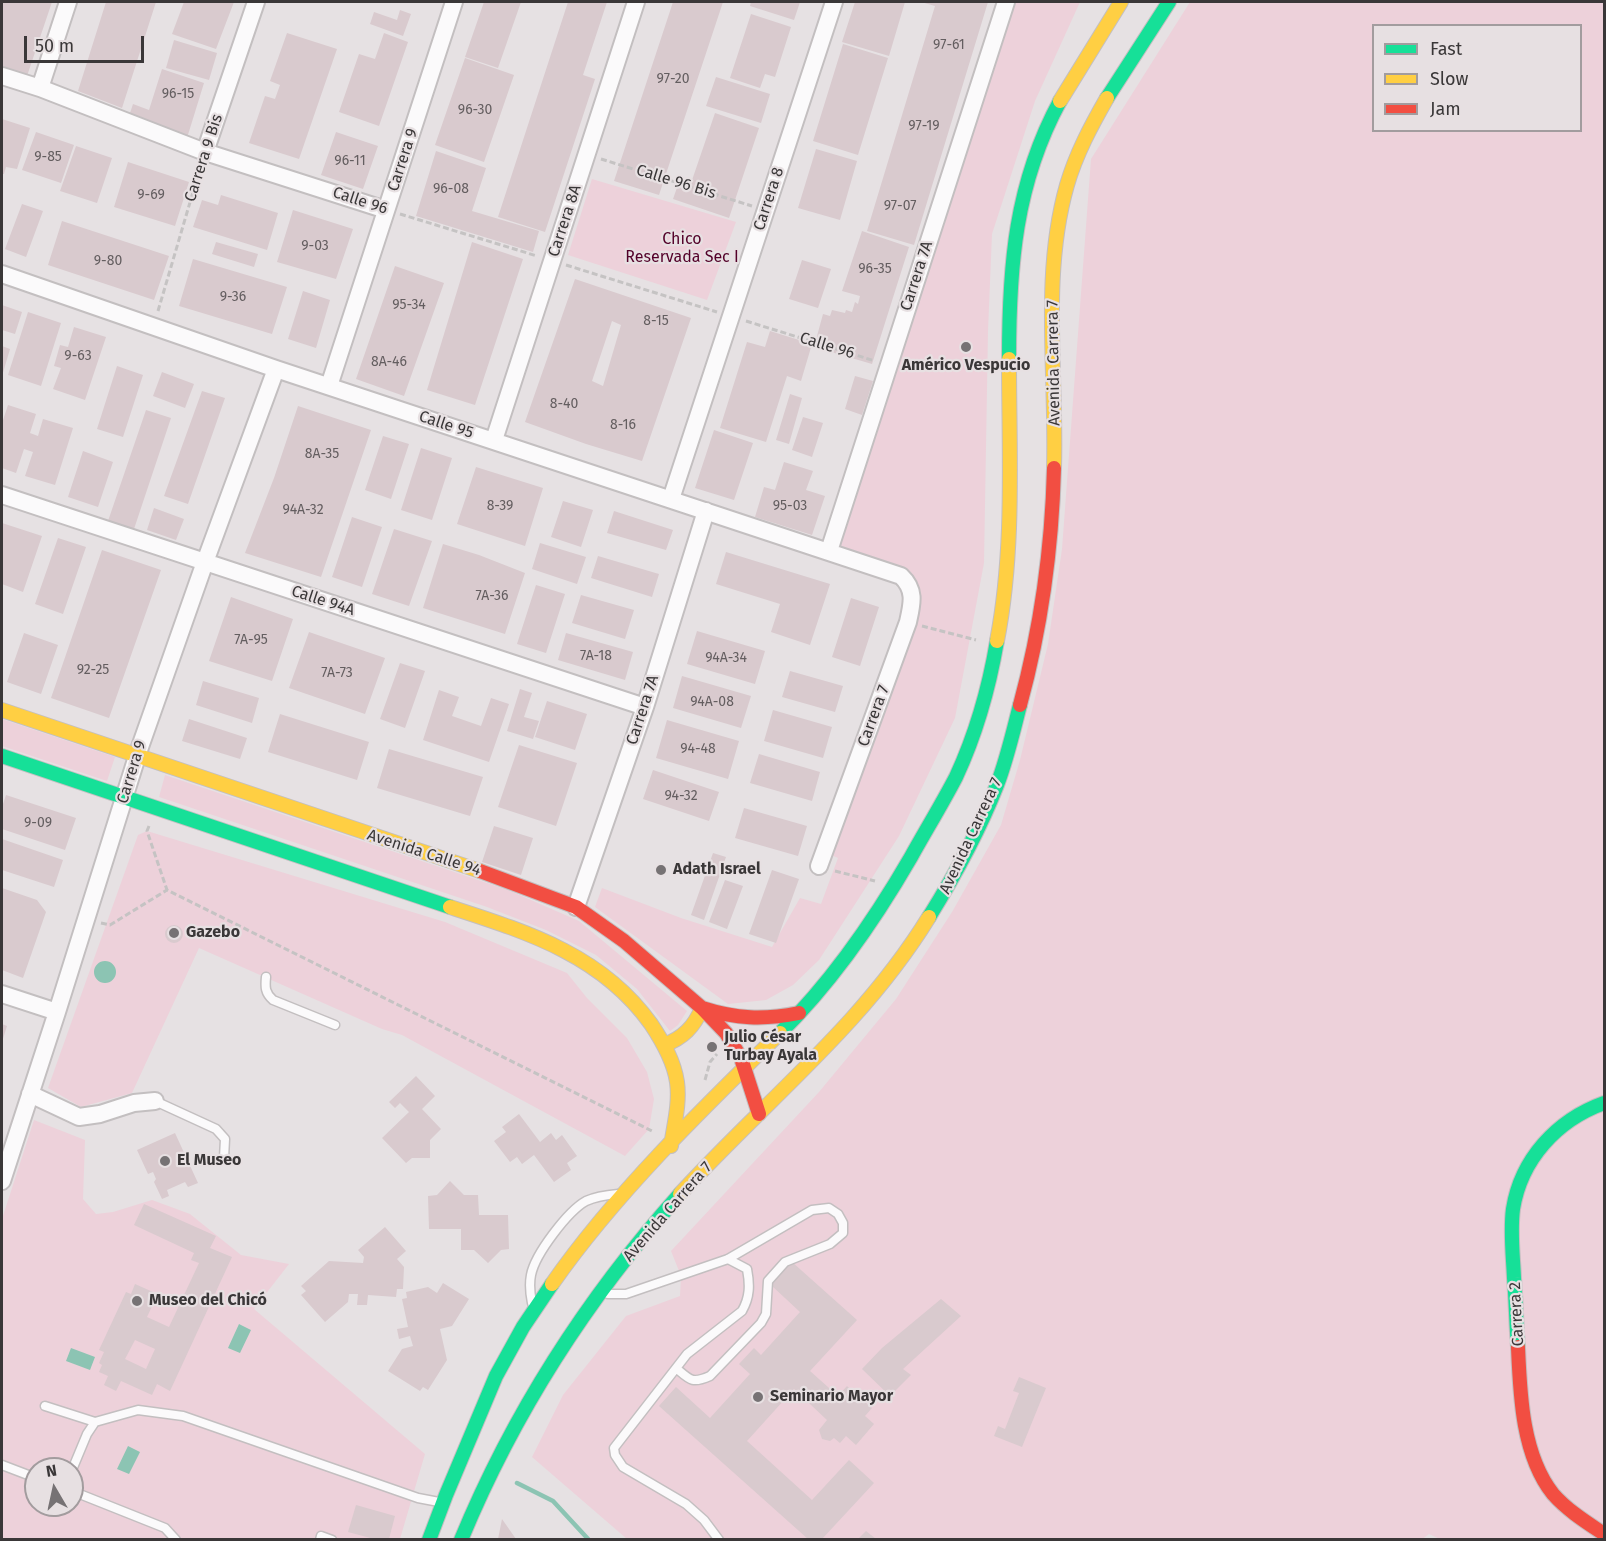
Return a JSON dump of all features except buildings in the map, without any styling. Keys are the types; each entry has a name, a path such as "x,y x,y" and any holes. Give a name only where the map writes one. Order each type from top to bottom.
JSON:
{"main road":[{"path":"429,1539 442,1502 489,1391 510,1349 535,1311 576,1252 628,1193 816,996 893,887 962,764 989,685 998,645 1010,535 1011,275 1021,206 1035,155 1047,127 1087,54 1121,2"},
{"name":"Avenida Carrera 7","path":"461,1539 477,1498 523,1408 560,1350 601,1294 660,1216 828,1046 882,984 948,888 967,853 999,780 1032,661 1047,578 1054,448 1052,330 1054,269 1061,210 1073,166 1084,143 1126,68 1169,2"},
{"name":"Avenida Calle 94","path":"2,710 485,873 576,907 616,935 702,1008 735,1046 745,1068 759,1114"},
{"path":"2,756 471,914 556,946 591,965 617,984 643,1015 664,1045 674,1066 678,1096 671,1146"},
{"path":"664,1045 684,1036 698,1018 702,1008 735,1018 752,1020 799,1013"},
{"name":"Carrera 2","path":"1605,1103 1579,1113 1565,1122 1545,1142 1521,1181 1512,1219 1522,1389 1534,1455 1541,1476 1562,1505 1576,1517 1605,1534"}],"street":[{"path":"40,88 68,2"},
{"name":"Carrera 9 Bis","path":"205,152 256,2"},
{"name":"Carrera 9","path":"329,386 454,2"},
{"name":"Carrera 8A","path":"494,440 636,2"},
{"name":"Carrera 8","path":"671,499 727,315 765,210 834,2"},
{"name":"Carrera 7A","path":"829,551 1006,2"},
{"name":"Calle 96","path":"2,76 40,88 205,152 386,210"},
{"name":"Calle 95","path":"2,274 276,369 891,572"},
{"name":"Carrera 9","path":"2,1181 124,797 205,562 276,369"},
{"name":"Calle 94A","path":"2,495 645,707"},
{"name":"Carrera 7A","path":"576,907 645,707 706,511"},
{"name":"Carrera 7","path":"819,866 908,622 912,594 909,584 901,576 891,572"},
{"path":"2,994 57,1012"},
{"path":"30,1094 79,1117 100,1114 134,1103 155,1101"}],"lane":[{"path":"266,977 265,988 268,996 273,1000 335,1025"},
{"path":"155,1101 216,1129 225,1139 224,1158"},
{"path":"535,1311 529,1290 531,1272 542,1249 561,1224 584,1202 598,1197 628,1193"},
{"path":"601,1294 626,1294 728,1259 812,1210 829,1208 838,1214 843,1223 843,1233 830,1244 785,1262 768,1281 766,1314 761,1323 710,1376 699,1381 690,1380 676,1368"},
{"path":"719,1539 704,1520 686,1504 623,1467 615,1455 614,1448 687,1354 742,1311 747,1302 750,1287 747,1269 728,1259"},
{"path":"45,1406 95,1422 138,1410 183,1416 418,1498 442,1502"},
{"path":"77,1457 95,1422"},
{"path":"2,1465 24,1473"},
{"path":"84,1496 165,1528 176,1539"},
{"path":"320,1539 321,1536 333,1539"}],"path":[{"name":"Carrera 9 Bis","path":"156,316 205,152"},
{"name":"Calle 96 Bis","path":"586,155 765,210"},
{"name":"Calle 96","path":"386,210 888,365"},
{"path":"908,622 998,645"},
{"path":"155,807 147,831 167,890 655,1133"},
{"path":"819,866 893,887"},
{"path":"86,919 110,925 167,890"},
{"path":"702,1085 710,1062 723,1050"}],"green space":[{"path":"1006,2 1080,2 1035,101 992,234 984,563 955,718 899,836 819,960 793,985 766,1000 728,1004 595,907 602,888 681,918 772,947 800,898 821,904 838,858 824,852 908,622 909,584 829,551"},
{"path":"1190,2 1604,2 1604,1539 1442,1540 1429,1534 1421,1540 627,1539 532,1457 563,1395 626,1316 680,1296 681,1276 671,1251 819,1092 896,999 952,912 1001,825 1020,760 1048,644 1062,549 1091,159"},
{"name":"Chico Reservada Sec I","path":"592,179 736,222 707,300 568,255"},
{"path":"2,719 115,757 107,781 2,746"},
{"path":"165,775 508,890 579,921 687,1011 678,1025 670,1031 637,989 596,955 546,930 487,907 159,797"},
{"path":"147,831 445,922 567,973 587,998 627,1038 647,1072 654,1099 649,1129 625,1156 402,1035 382,1029 199,948 132,1093 81,1107 48,1088 138,835"},
{"path":"34,1120 85,1140 83,1199 96,1214 113,1212 152,1200 190,1214 241,1255 289,1264 254,1309 425,1454 400,1539 2,1540 2,1219"}],"shaded area":[{"path":"101,961 109,961 116,968 116,976 109,983 101,983 94,976 94,968"},
{"path":"239,1324 251,1330 240,1353 228,1348"},
{"path":"71,1348 95,1357 90,1370 66,1361"},
{"path":"128,1446 140,1452 129,1474 117,1469"}],"waterway":[{"path":"517,1483 553,1501 589,1540"}],"traffic: fast":[{"path":"1107,98 1169,2"},
{"path":"1009,359 1013,258 1024,195 1033,163 1060,101"},
{"path":"780,1033 818,993 852,949 897,881 945,797 956,777 976,727 997,641"},
{"path":"929,917 966,852 990,802 1004,765 1020,705"},
{"path":"2,756 450,907"},
{"path":"1518,1347 1512,1235 1513,1209 1517,1191 1533,1158 1544,1144 1571,1120 1604,1103"},
{"path":"461,1540 504,1447 556,1358 615,1273 680,1194"},
{"path":"429,1540 496,1376 523,1327 552,1284"}],"traffic: slow":[{"path":"1060,101 1121,2"},
{"path":"1054,468 1052,290 1059,219 1075,162 1107,98"},
{"path":"997,641 1003,606 1009,535 1009,359"},
{"path":"2,710 480,871"},
{"path":"450,907 507,926 561,949 610,980 631,1000 660,1038 676,1074 678,1098 671,1146"},
{"path":"680,1194 843,1028 903,956 929,917"},
{"path":"664,1045 687,1031 702,1008"},
{"path":"552,1284 603,1218 660,1154 780,1033"}],"traffic: jam":[{"path":"1020,705 1034,647 1044,588 1051,528 1054,468"},
{"path":"480,871 576,907 624,941 702,1008 726,1033 741,1058 759,1114"},
{"path":"702,1008 750,1017 774,1017 799,1013"},
{"path":"1518,1347 1522,1404 1529,1443 1535,1461 1558,1500 1604,1534"}],"place":[{"name":"Américo Vespucio","path":"966,347"},
{"name":"Adath Israel","path":"661,870"},
{"name":"Gazebo","path":"174,933"},
{"name":"Julio César Turbay Ayala","path":"712,1047"},
{"name":"El Museo","path":"165,1161"},
{"name":"Museo del Chicó","path":"137,1301"},
{"name":"Seminario Mayor","path":"758,1397"}]}
